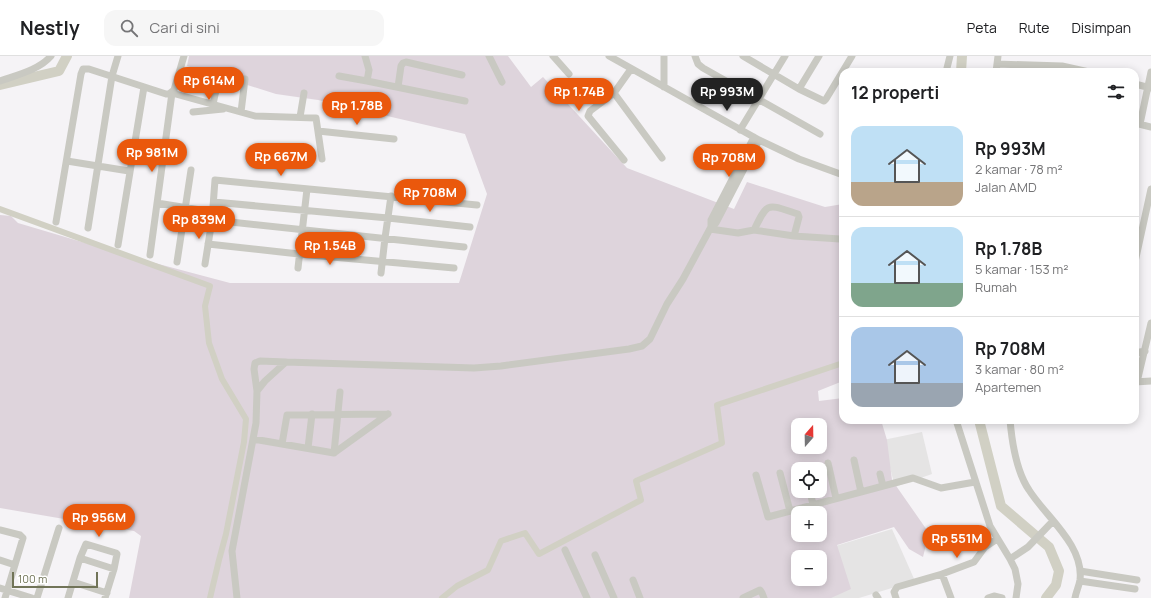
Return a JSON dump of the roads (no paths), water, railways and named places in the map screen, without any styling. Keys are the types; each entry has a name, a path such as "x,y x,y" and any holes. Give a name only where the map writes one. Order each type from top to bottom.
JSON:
{"street":[{"path":"0,81 40,65 47,61 51,56"},
{"path":"88,228 112,76 118,56"},
{"path":"150,255 172,93 184,56"},
{"path":"365,56 369,70 367,81"},
{"path":"489,56 502,82"},
{"path":"553,56 569,74"},
{"path":"609,56 623,59 631,68 740,130 800,159 839,174"},
{"path":"664,56 664,87"},
{"path":"695,56 698,64 703,68 820,134"},
{"path":"743,56 799,89 824,101 839,78"},
{"path":"740,130 785,56"},
{"path":"799,89 819,56"},
{"path":"845,68 852,56"},
{"path":"947,68 950,56"},
{"path":"996,68 998,56"},
{"path":"398,87 401,66 406,62 462,75"},
{"path":"997,64 1062,66 1071,68"},
{"path":"56,222 81,72 85,68 166,94 172,93 255,116 316,118 322,159"},
{"path":"624,160 588,116 590,111 614,93 631,68"},
{"path":"213,104 220,72"},
{"path":"1139,116 1149,88 1151,72"},
{"path":"339,76 465,101"},
{"path":"241,112 245,79"},
{"path":"1139,85 1149,88"},
{"path":"118,245 144,87"},
{"path":"300,117 304,93"},
{"path":"614,93 662,158"},
{"path":"193,112 228,108"},
{"path":"1139,125 1151,127"},
{"path":"318,131 394,139"},
{"path":"237,598 232,551 256,416 257,391 254,369 255,363 260,361 474,368 501,366 637,348 647,343 650,339 667,304 683,279 711,228 716,223 757,138"},
{"path":"67,161 129,171"},
{"path":"177,262 191,170"},
{"path":"204,264 214,202 215,180 477,205"},
{"path":"298,268 307,189"},
{"path":"1139,243 1148,217 1151,189"},
{"path":"381,273 384,238 391,196"},
{"path":"214,202 470,227"},
{"path":"157,203 186,208 212,216 303,229 464,247"},
{"path":"754,230 765,210 772,206 798,214 799,217 794,236"},
{"path":"711,228 738,233 754,230 794,236 839,239"},
{"path":"208,244 454,268"},
{"path":"1139,372 1151,323"},
{"path":"1139,352 1145,351"},
{"path":"257,391 265,381 286,362"},
{"path":"1139,382 1151,381"},
{"path":"334,453 340,392"},
{"path":"308,448 312,414"},
{"path":"253,439 334,453 388,414 287,415 282,444"},
{"path":"957,424 990,526 1010,559 1017,577 1016,598"},
{"path":"1010,424 1011,433 1022,477 1028,490 1068,540 1074,550 1080,571 1080,581 1075,598"},
{"path":"854,460 861,492"},
{"path":"828,463 836,498"},
{"path":"780,473 790,511"},
{"path":"880,474 883,486"},
{"path":"756,476 768,516 913,478 941,488 975,482"},
{"path":"812,498 813,505"},
{"path":"1010,559 1036,540 1042,531 1053,521"},
{"path":"37,598 59,528"},
{"path":"0,530 20,535 23,538 5,598"},
{"path":"896,598 894,592 897,587 942,574 974,562 985,547 997,539"},
{"path":"68,598 80,558 86,544 116,553 118,556 106,595 73,582"},
{"path":"565,550 587,598"},
{"path":"595,555 614,598"},
{"path":"80,558 114,569"},
{"path":"0,560 15,565"},
{"path":"1080,571 1137,580"},
{"path":"942,574 951,598"},
{"path":"633,580 640,598"},
{"path":"1080,581 1135,589"},
{"path":"0,588 32,598"},
{"path":"743,598 760,590 764,598"},
{"path":"988,598 994,596 1002,598"}],"waterway":[{"path":"0,85 59,71 67,56"},
{"path":"961,68 962,56"},
{"path":"0,209 210,286 205,306 209,343 222,379 246,419 244,442 226,534 210,598"},
{"path":"442,598 457,586 488,570 501,541 525,533 539,554 641,500 636,481 722,443 717,405 839,364"},
{"path":"980,424 1001,506 1049,547 1059,571 1056,585 1046,598"}]}
